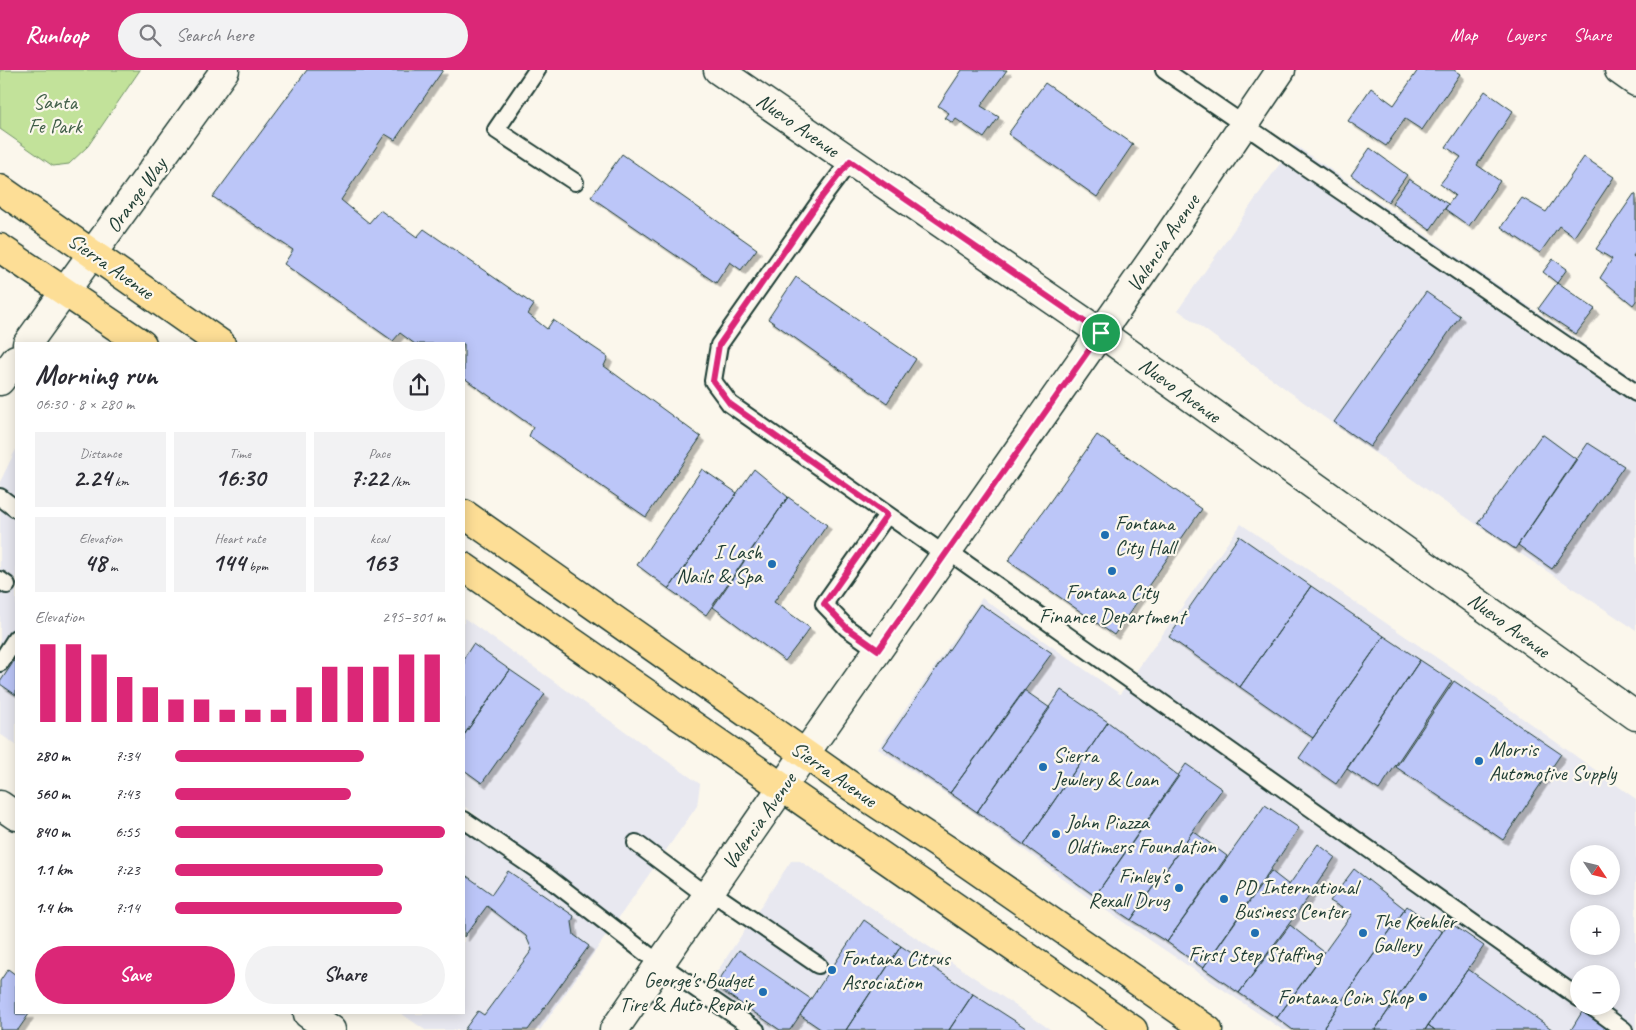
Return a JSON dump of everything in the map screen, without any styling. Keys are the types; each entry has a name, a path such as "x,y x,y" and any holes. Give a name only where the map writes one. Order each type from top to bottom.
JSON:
{"main road":[{"name":"Sierra Avenue","path":"0,189 218,342"},
{"path":"0,248 139,342"},
{"name":"Sierra Avenue","path":"465,515 855,790 958,857 1208,1030"},
{"name":"Sierra Avenue","path":"465,568 1133,1030"}],"street":[{"name":"Orange Way","path":"28,342 225,70"},
{"name":"Nuevo Avenue","path":"718,70 1101,333 1636,716"},
{"name":"Valencia Avenue","path":"614,1030 1163,244 1281,70"},
{"path":"1619,70 1636,82"},
{"path":"0,381 15,360"},
{"path":"0,805 15,815"},
{"path":"308,1014 332,1030"}],"lane":[{"path":"537,70 496,130 575,182"},
{"path":"1164,70 1636,393"},
{"path":"850,161 822,197 719,345 713,381 730,404 887,515 946,553 1570,992"},
{"path":"0,497 15,508"},
{"path":"878,650 847,628 824,604 887,515"},
{"path":"0,663 15,640"},
{"path":"465,821 546,876 660,964 756,1030"},
{"path":"636,843 818,965"},
{"path":"1603,1015 1624,1030"}],"shaded area":[{"path":"1295,145 1636,380 1636,630 1483,529 1332,423 1178,310 1276,169"},
{"path":"15,451 15,744 0,734 0,482"},
{"path":"1241,524 1462,675 1636,799 1636,1030 1283,1030 1098,905 968,808 878,749 982,598 1120,694"},
{"path":"465,619 700,784 697,806 540,1030 425,1030 402,1014 465,1014 465,809 485,822 465,807"},
{"path":"791,861 800,861 1051,1030 762,1030 704,991"}],"green space":[{"name":"Santa Fe Park","path":"0,70 140,70 88,146 69,164 53,166 0,129"}],"building":[{"path":"307,70 443,70 395,140 385,134 341,200 369,223 380,210 417,237 424,229 534,305 528,314 547,329 553,320 608,357 604,366 701,437 646,517 529,436 533,427 465,379 465,342 412,342 400,333 393,341 284,264 293,250 213,197"},
{"path":"962,70 1007,70 981,106 999,117 984,138 956,119 953,123 945,118 949,113 938,106"},
{"path":"1418,70 1454,70 1460,74 1422,130 1405,119 1386,146 1348,121 1371,88 1394,105"},
{"path":"1045,83 1133,144 1097,197 1008,134"},
{"path":"1485,91 1513,111 1477,165 1500,181 1469,226 1445,209 1455,195 1440,184 1461,157 1446,147"},
{"path":"1370,148 1407,175 1388,202 1351,175"},
{"path":"622,154 757,249 741,270 730,262 716,283 591,197"},
{"path":"1584,157 1614,177 1574,237 1559,226 1540,253 1501,227 1522,198 1546,212"},
{"path":"1409,179 1448,204 1430,230 1392,203"},
{"path":"1634,194 1636,195 1636,252 1633,256 1636,259 1636,301 1633,305 1600,278 1612,259 1596,249"},
{"path":"1553,259 1567,269 1557,283 1543,272"},
{"path":"796,277 916,359 887,403 768,319"},
{"path":"1557,283 1595,309 1576,334 1538,309"},
{"path":"1426,292 1460,316 1370,447 1334,422"},
{"path":"1542,434 1576,459 1515,549 1478,523"},
{"name":"Fontana City Hall","path":"1097,435 1202,509 1114,635 1008,561"},
{"path":"1588,443 1624,466 1552,569 1518,545"},
{"path":"702,469 737,493 669,589 637,565"},
{"path":"754,469 788,497 706,615 669,589"},
{"name":"I Lash Nails & Spa","path":"788,497 827,525 774,602 810,628 785,661 713,607"},
{"path":"1239,536 1311,586 1240,687 1169,637"},
{"path":"1311,586 1384,636 1313,738 1240,687"},
{"path":"980,604 1052,653 950,793 883,747"},
{"path":"1384,636 1420,660 1336,784 1299,758"},
{"path":"473,644 510,670 465,734 465,656"},
{"path":"15,660 15,694 0,684"},
{"path":"1420,660 1452,681 1379,790 1347,769"},
{"path":"510,670 545,694 482,783 465,771 465,734"},
{"name":"Morris Automotive Supply","path":"1454,681 1561,754 1503,840 1396,767"},
{"path":"1024,690 1050,708 977,812 950,793"},
{"name":"Sierra Jewlery & Loan","path":"1061,690 1108,722 1024,845 977,812"},
{"path":"1108,722 1179,776 1095,896 1024,845"},
{"path":"1186,764 1222,789 1131,920 1095,896"},
{"name":"PD International Business Center","path":"1265,805 1299,828 1203,968 1167,942"},
{"name":"Finley's Rexall Drug","path":"1193,831 1227,856 1167,942 1131,920"},
{"name":"First Step Staffing","path":"1318,844 1335,857 1239,993 1203,968 1271,871 1289,885"},
{"name":"The Koehler Gallery","path":"1354,869 1405,909 1322,1030 1293,1030 1277,1018 1352,914 1330,901"},
{"path":"508,871 574,916 572,922 574,935 589,946 528,1030 464,1030 478,1011 484,1015 532,950 526,936 487,906 465,936 465,875 492,894"},
{"path":"1407,906 1442,932 1375,1030 1322,1030"},
{"path":"864,920 901,946 846,1030 822,1030 800,1015"},
{"name":"Fontana Coin Shop","path":"1449,922 1484,946 1425,1030 1375,1030"},
{"path":"1290,925 1324,952 1277,1018 1239,993"},
{"path":"901,946 973,994 949,1030 846,1030"},
{"name":"George's Budget Tire & Auto Repair","path":"739,950 811,999 790,1030 780,1030 715,986"},
{"path":"8,969 15,974 15,1014 29,1014 18,1030 0,1030 0,981"},
{"path":"1468,969 1553,1030 1435,1030 1428,1025"},
{"path":"973,994 1029,1030 949,1030"},
{"path":"1580,1015 1587,1015 1610,1030 1571,1030"},
{"path":"1428,1025 1435,1030 1425,1030"}],"place":[{"name":"Fontana City Hall","path":"1105,535"},
{"name":"I Lash Nails & Spa","path":"772,564"},
{"name":"Fontana City Finance Department","path":"1112,571"},
{"name":"Morris Automotive Supply","path":"1479,761"},
{"name":"Sierra Jewlery & Loan","path":"1043,767"},
{"name":"John Piazza Oldtimers Foundation","path":"1056,834"},
{"name":"Finley's Rexall Drug","path":"1179,888"},
{"name":"PD International Business Center","path":"1224,899"},
{"name":"First Step Staffing","path":"1255,933"},
{"name":"The Koehler Gallery","path":"1363,933"},
{"name":"Fontana Citrus Association","path":"832,970"},
{"name":"George's Budget Tire & Auto Repair","path":"763,992"},
{"name":"Fontana Coin Shop","path":"1423,997"}],"route":[{"path":"850,161 1101,333 878,650 847,628 824,604 887,515 730,404 713,381 719,345 822,197 850,161"}]}
